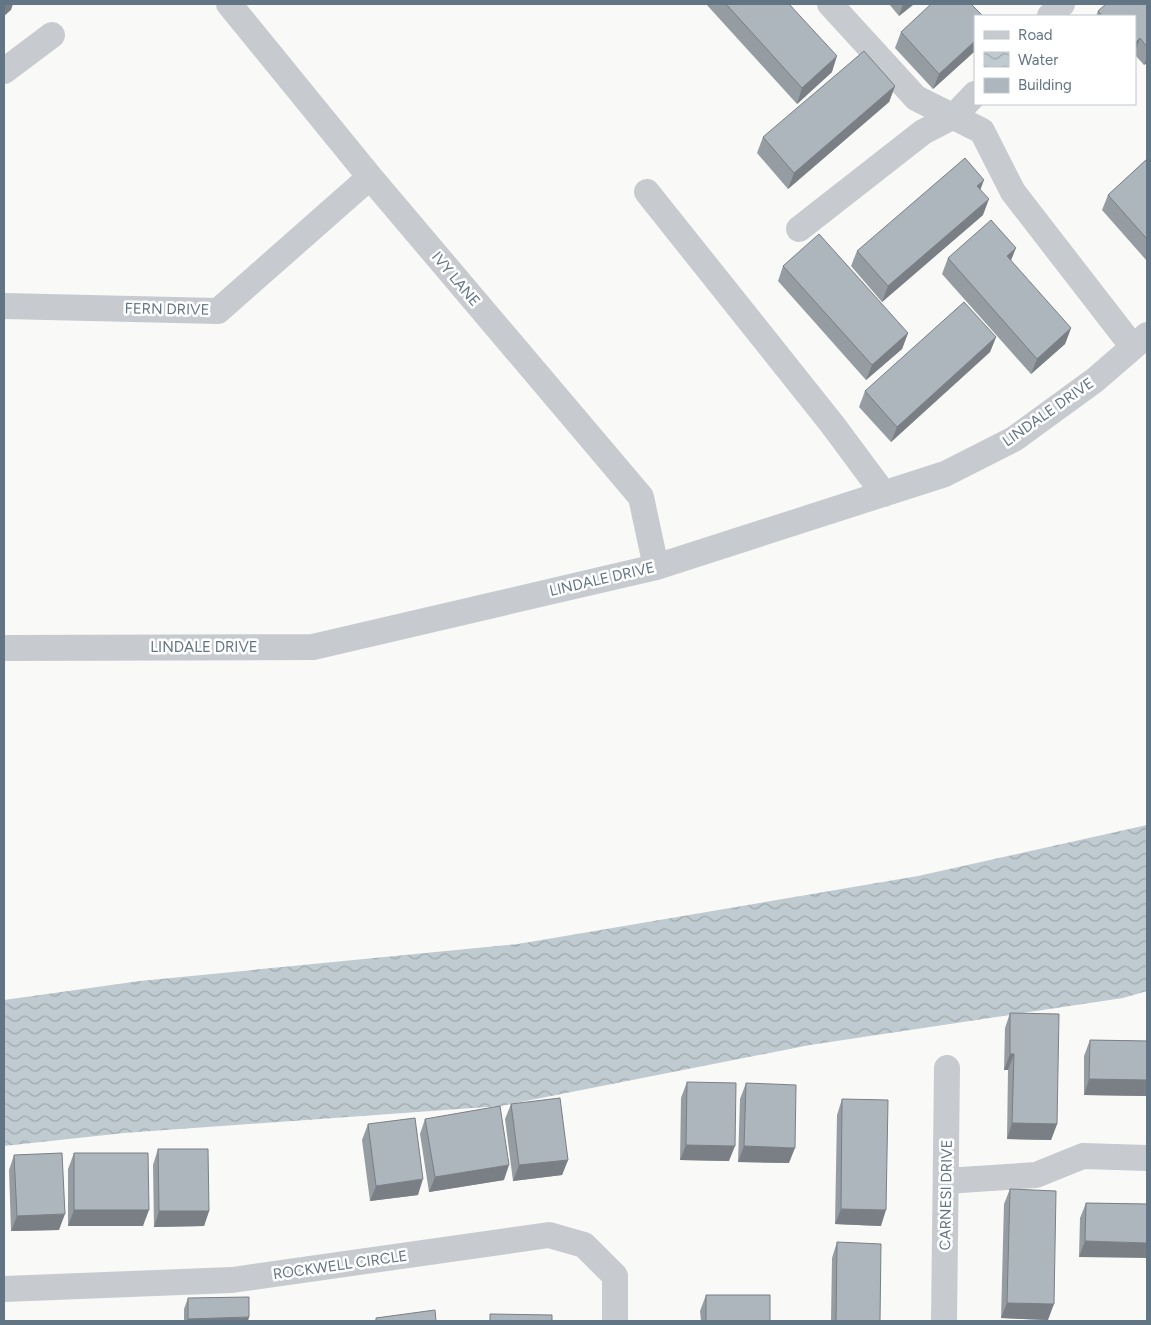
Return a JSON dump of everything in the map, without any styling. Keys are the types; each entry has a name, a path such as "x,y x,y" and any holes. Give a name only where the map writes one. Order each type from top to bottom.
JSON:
{"street":[{"name":"IVY LANE","path":"229,4 370,177 641,497 656,567"},
{"path":"830,4 916,98 982,131 1013,192 1140,341"},
{"path":"1051,15 1062,4"},
{"path":"4,70 52,35"},
{"path":"799,229 923,132 954,116 974,95"},
{"name":"FERN DRIVE","path":"4,306 218,311 370,177"},
{"path":"647,192 832,424 884,494"},
{"name":"LINDALE DRIVE","path":"4,648 313,646 656,567 946,474 1014,439 1095,380 1140,341"},
{"name":"CARNESI DRIVE","path":"944,1321 947,1068"},
{"path":"946,1181 1036,1174 1083,1156 1147,1158"},
{"name":"ROCKWELL CIRCLE","path":"4,1289 232,1280 549,1235 584,1245 615,1276 615,1321"}],"water":[{"path":"1147,825 1147,991 1123,998 810,1045 501,1106 124,1133 4,1146 4,1000 140,981 518,944 918,876"}],"building":[{"path":"726,4 789,4 837,56 802,88"},
{"path":"931,4 971,4 982,15 974,15 974,42 939,74 901,32"},
{"path":"1106,4 1147,4 1147,47 1140,38 1136,42 1136,15 1101,15 1098,11"},
{"path":"864,51 895,86 794,173 763,137"},
{"path":"965,158 984,180 977,186 989,199 888,286 857,251"},
{"path":"1147,159 1147,239 1108,195"},
{"path":"991,220 1016,248 1007,256 1071,328 1037,359 948,258"},
{"path":"819,234 908,333 872,365 783,266"},
{"path":"964,302 996,337 897,427 865,391"},
{"path":"1010,1013 1059,1014 1057,1124 1012,1123 1014,1054 1010,1054"},
{"path":"1090,1040 1147,1041 1147,1080 1089,1079"},
{"path":"687,1082 736,1083 735,1146 686,1145"},
{"path":"746,1083 796,1085 795,1148 744,1146"},
{"path":"560,1098 568,1160 519,1165 511,1104"},
{"path":"842,1099 888,1100 886,1210 841,1209"},
{"path":"500,1106 509,1165 435,1177 425,1119"},
{"path":"415,1118 423,1179 376,1186 368,1124"},
{"path":"158,1149 208,1149 209,1211 159,1211"},
{"path":"62,1153 65,1214 17,1216 14,1155"},
{"path":"74,1153 148,1153 149,1210 74,1210"},
{"path":"1010,1189 1056,1191 1054,1304 1007,1303"},
{"path":"1086,1203 1147,1204 1147,1243 1085,1241"},
{"path":"837,1242 881,1244 880,1321 836,1321"},
{"path":"706,1295 770,1295 770,1321 706,1321"},
{"path":"249,1297 249,1317 188,1319 188,1298"},
{"path":"435,1310 436,1321 376,1321 376,1318"},
{"path":"490,1314 552,1315 552,1321 490,1321"}]}
